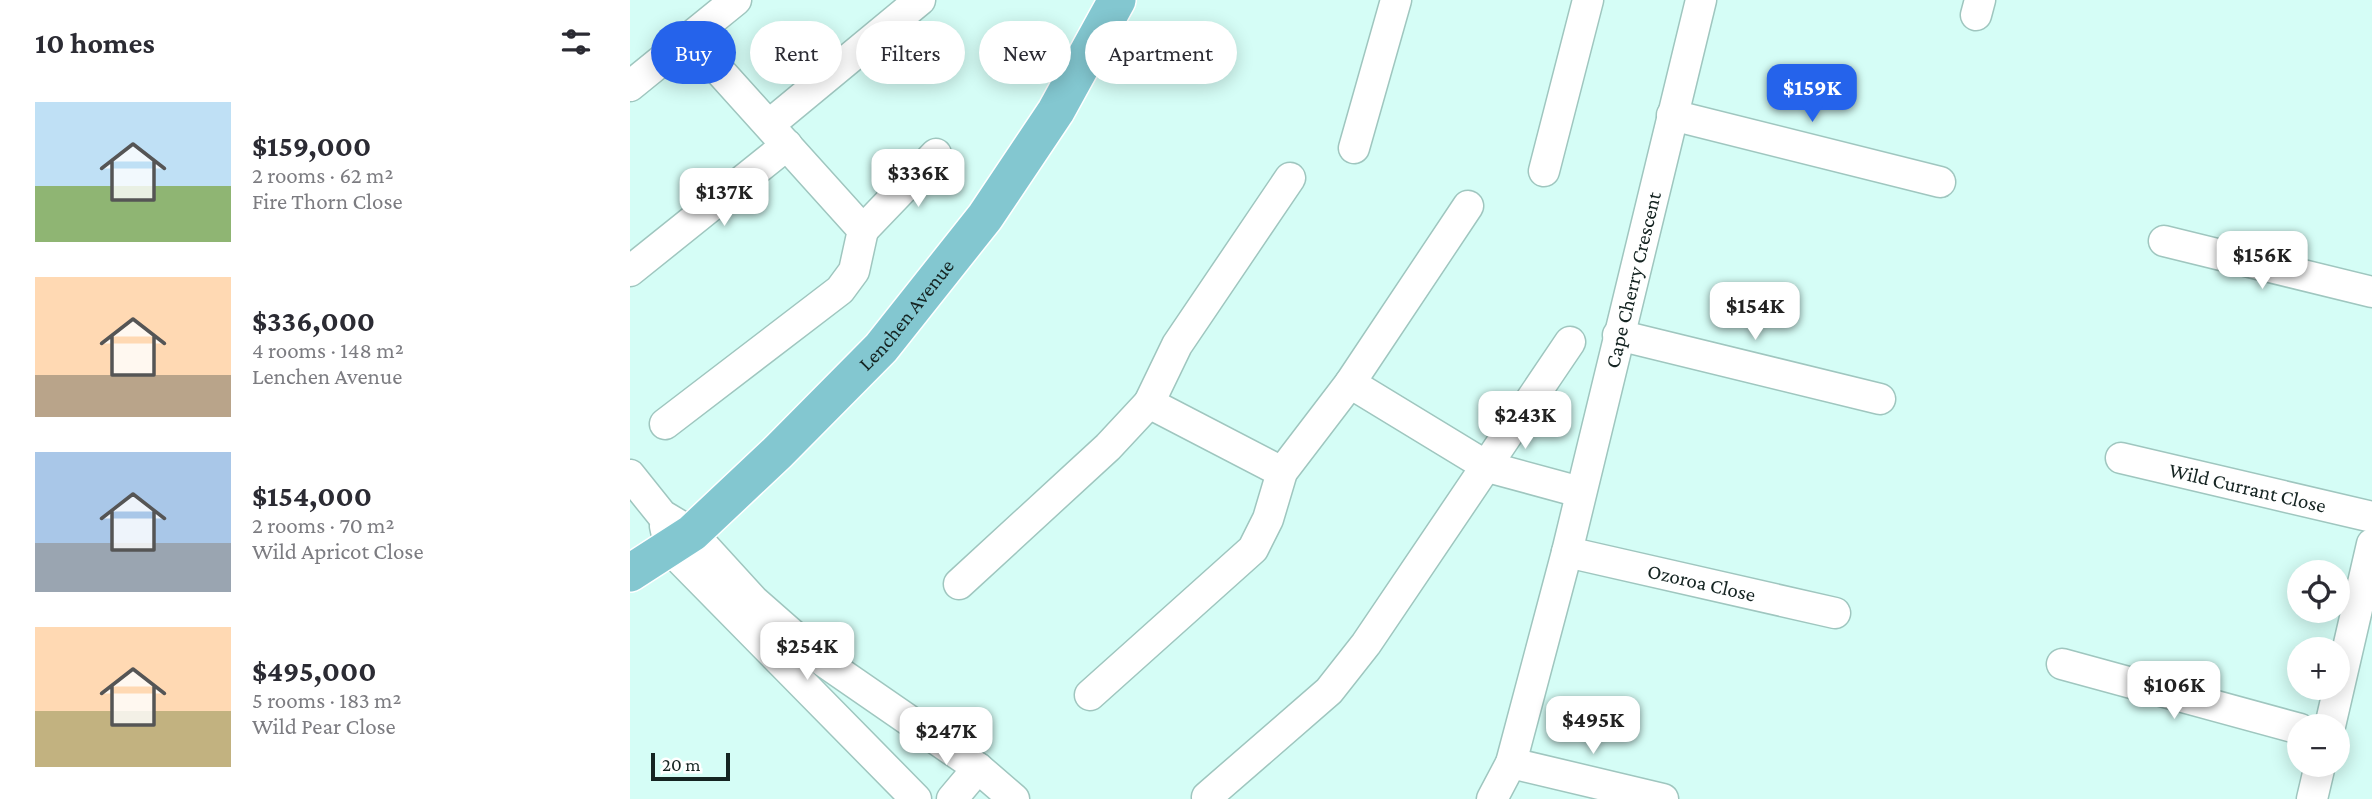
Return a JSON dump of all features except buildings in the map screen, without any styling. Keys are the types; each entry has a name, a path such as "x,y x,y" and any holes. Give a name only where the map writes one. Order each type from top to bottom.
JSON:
{"main road":[{"name":"Lenchen Avenue","path":"630,573 675,532 778,453 881,348 947,268 1056,111 1117,0"}],"street":[{"path":"630,86 699,19 736,0"},
{"path":"630,271 920,0"},
{"path":"1354,148 1396,0"},
{"path":"1544,171 1588,0"},
{"name":"Cape Cherry Crescent","path":"1492,799 1511,763 1567,551 1701,0"},
{"path":"699,19 778,135 863,230"},
{"path":"1672,115 1940,182"},
{"path":"665,424 840,290 853,271 863,230 936,154"},
{"path":"959,584 1108,447 1149,403 1177,345 1290,178"},
{"path":"1090,695 1253,549 1268,519 1282,472 1350,383 1468,206"},
{"path":"2164,241 2372,292"},
{"path":"1618,335 1880,399"},
{"path":"1207,797 1329,691 1366,644 1570,342"},
{"path":"1350,383 1488,467 1580,492"},
{"path":"1149,403 1282,472"},
{"name":"Wild Currant Close","path":"2121,458 2372,517"},
{"path":"630,475 675,532 916,799"},
{"path":"675,532 820,659 978,768 1014,799"},
{"path":"2333,714 2372,544"},
{"name":"Ozoroa Close","path":"1567,551 1835,613"},
{"path":"2062,664 2287,725"},
{"path":"1511,763 1663,799"},
{"path":"952,799 978,768"},
{"path":"2312,799 2317,777"}]}
